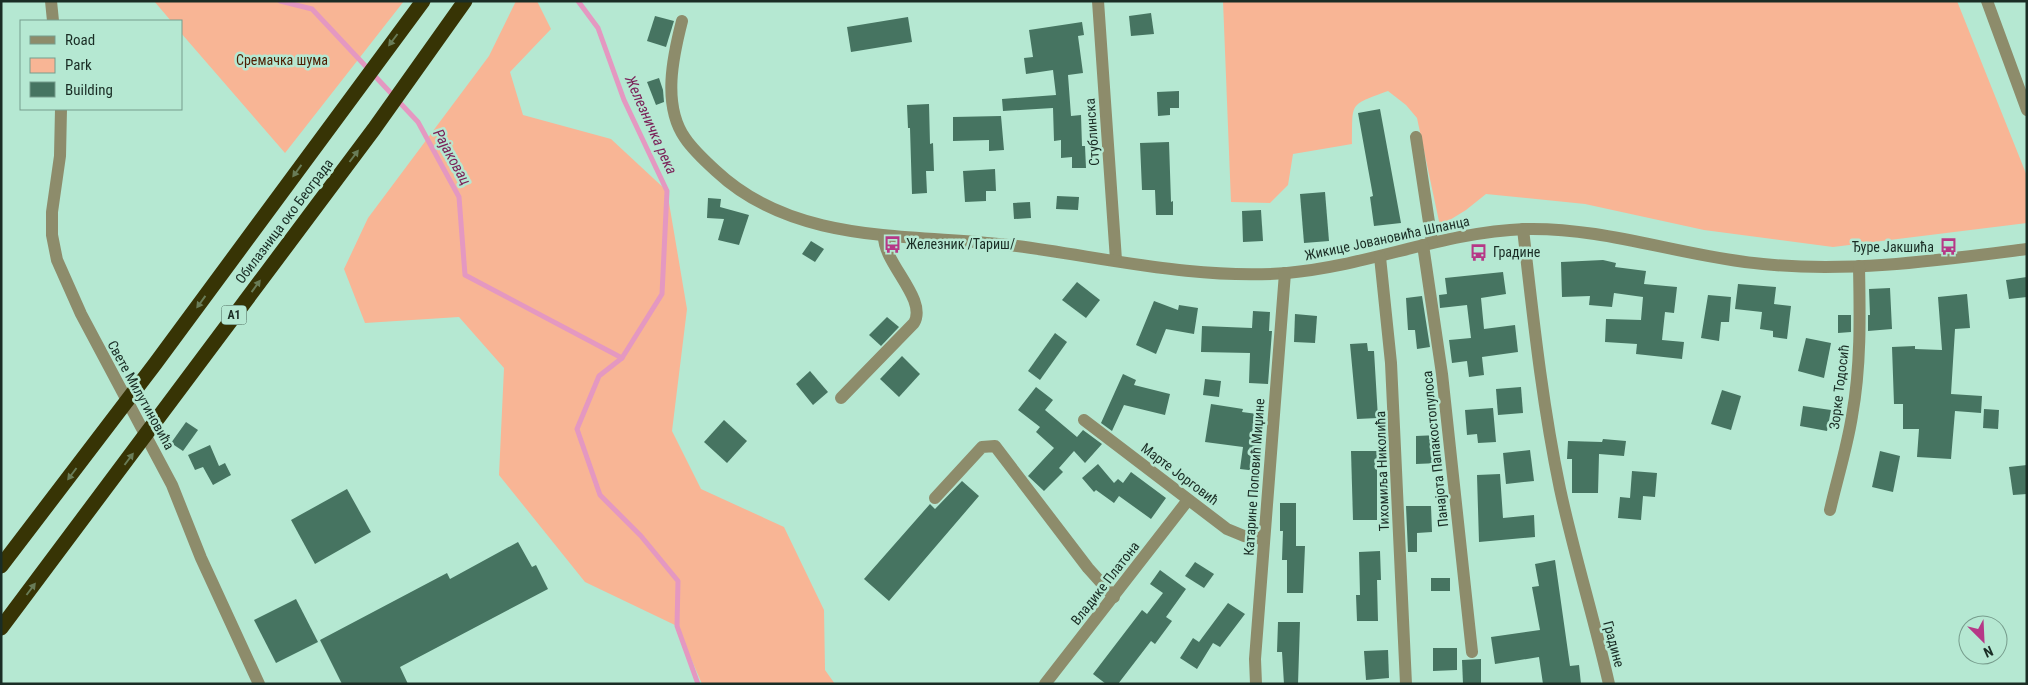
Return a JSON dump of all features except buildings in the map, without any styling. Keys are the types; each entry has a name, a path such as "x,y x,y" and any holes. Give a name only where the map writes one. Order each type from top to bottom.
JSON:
{"highway":[{"name":"Обилазница око Београда","path":"1,566 156,364 423,1"},
{"name":"Обилазница око Београда","path":"1,628 374,129 465,1"}],"street":[{"path":"51,1 53,20"},
{"name":"Стублинска","path":"1098,1 1116,260"},
{"path":"1987,1 2027,110"},
{"name":"Жикице Јовановића Шпанца","path":"682,21 671,66 676,116 685,139 698,154 730,184 767,206 812,223 884,236 1013,246 1116,260 1157,268 1225,274 1285,273 1380,257 1427,244 1477,234 1523,229 1596,233 1761,264 1816,268 1945,259 2027,249"},
{"name":"Свете Милутиновића","path":"61,110 60,156 52,212 54,248 58,260 81,314 172,485 201,558 259,684"},
{"name":"Панајота Папакостопулоса","path":"1416,137 1472,652"},
{"name":"Градине","path":"1523,229 1539,369 1559,486 1573,551 1608,684"},
{"path":"842,398 914,323 918,316 916,305 886,249 884,236"},
{"name":"Тихомиља Николића","path":"1380,257 1392,372 1406,684"},
{"name":"Зорке Тодосић","path":"1830,510 1852,417 1856,391 1860,330 1859,266"},
{"name":"Катарине Поповић Миџине","path":"1256,684 1255,659 1285,273"},
{"name":"Марте Јорговић","path":"1084,420 1227,529 1244,536 1264,539"},
{"path":"935,498 982,447 995,446 1088,568 1114,597"},
{"name":"Владике Платона","path":"1045,684 1188,500"}],"green space":[{"name":"Сремачка шума","path":"154,1 404,1 285,153 182,34 182,20 170,20"},
{"path":"516,1 537,1 551,29 510,72 523,115 611,139 667,191 687,309 672,431 701,489 784,527 824,610 825,670 835,684 702,684 677,626 585,582 499,475 504,368 459,317 365,323 344,269 368,218 489,56"},
{"path":"1223,1 1957,1 2027,176 2027,223 1833,247 1704,230 1585,204 1486,194 1466,210 1440,226 1417,118 1406,105 1388,91 1359,103 1355,107 1352,120 1352,144 1293,154 1288,185 1270,203 1231,202"}],"waterway":[{"name":"Рајаковац","path":"280,1 312,9 418,122 459,197 465,275 622,358"},
{"name":"Железничка река","path":"578,1 598,28 624,100 667,191 662,294 622,358 599,376 577,429 600,495 641,536 678,581 677,626 698,684"}],"place":[{"name":"Железник /Тариш/","path":"892,244"},
{"name":"Ђуре Јакшића","path":"1948,247"},
{"name":"Градине","path":"1479,252"}]}
